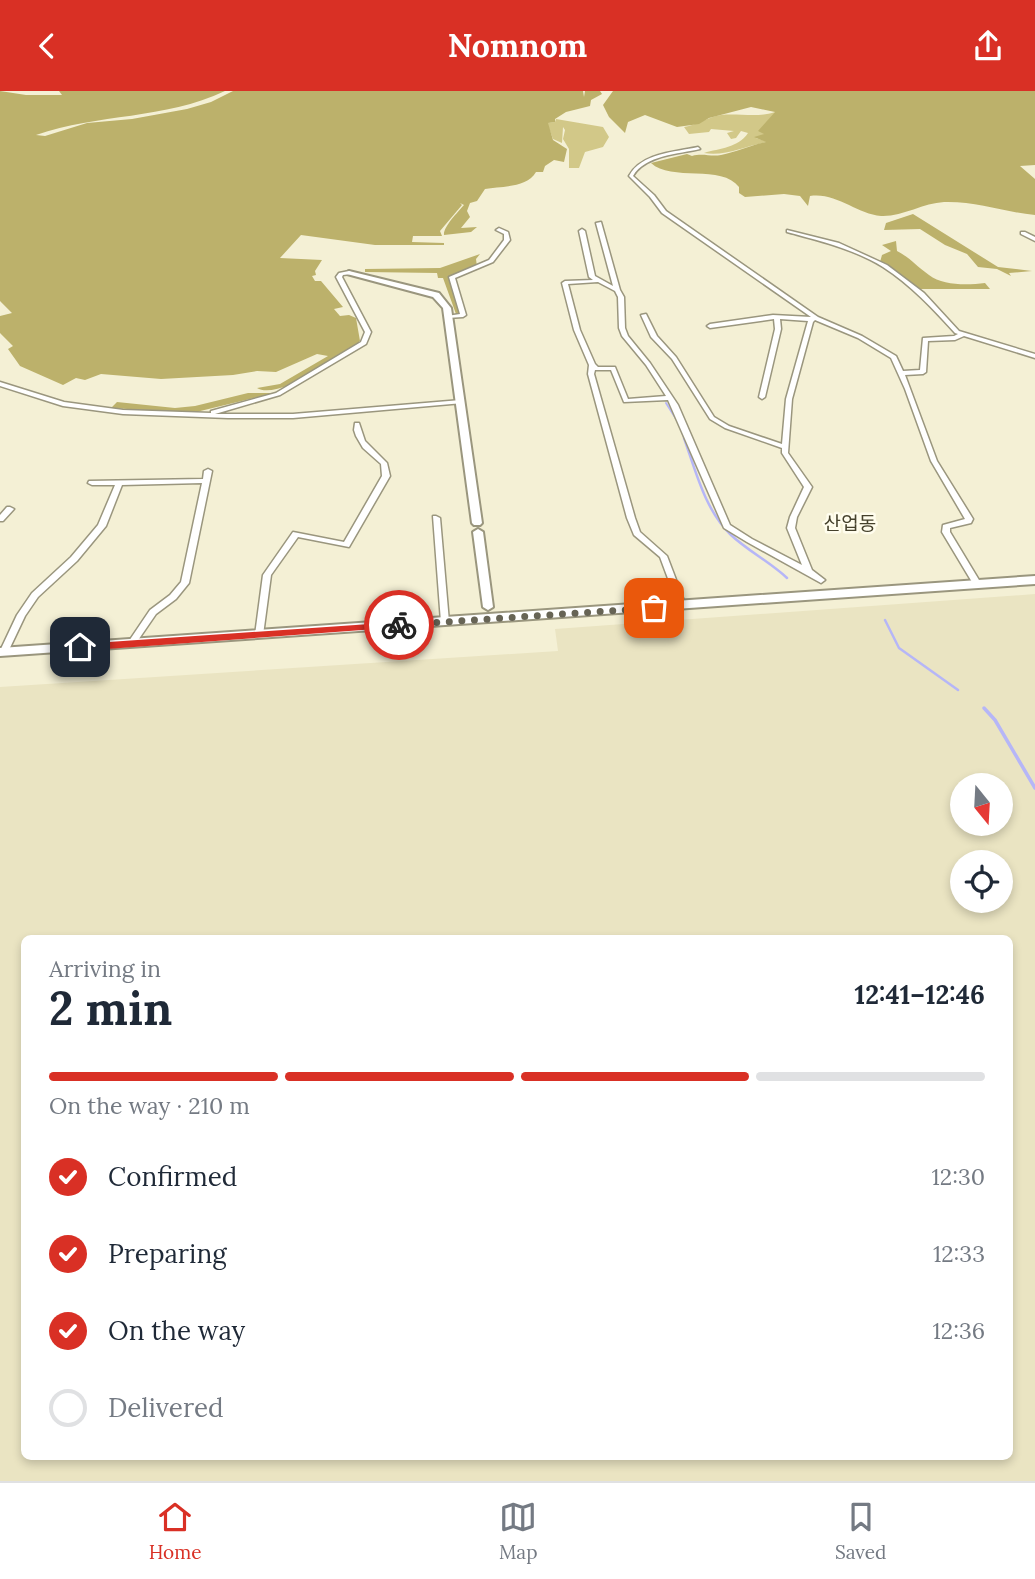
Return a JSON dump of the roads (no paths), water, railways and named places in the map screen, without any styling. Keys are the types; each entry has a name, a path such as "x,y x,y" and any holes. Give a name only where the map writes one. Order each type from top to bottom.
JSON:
{"main road":[{"path":"2,652 1035,580"}],"street":[{"path":"698,148 646,162 634,169 631,176 652,195 664,212 813,318 887,352 896,360 930,453 949,490 969,519 946,527 946,532 978,585"},
{"path":"599,223 621,297 622,328 625,336 648,364 670,398 685,426 727,526 821,580"},
{"path":"449,317 463,315 452,277 494,259 508,240 506,233 499,230"},
{"path":"582,231 592,277 617,290"},
{"path":"789,231 837,244 885,266 922,294 953,329 1035,356"},
{"path":"1023,233 1035,239"},
{"path":"203,415 278,394 363,343 368,332 339,277 341,274 348,273 436,295 444,303 449,317 488,607"},
{"path":"597,281 565,283 577,330 592,365 597,369 613,368 626,401 670,398"},
{"path":"644,315 654,337 674,358 712,418 727,427 785,447"},
{"path":"762,397 778,329 777,317"},
{"path":"710,326 742,319 813,318"},
{"path":"809,572 791,528 792,520 808,487 800,471 786,456 785,447 789,399 813,318"},
{"path":"902,373 923,372 925,339 955,338 964,334"},
{"path":"592,365 591,374 631,517 637,533 663,556 682,606"},
{"path":"0,384 63,404 123,412 282,416 461,402"},
{"path":"258,635 267,575 296,534 346,545 386,476 384,463 356,433 357,424"},
{"path":"131,644 153,612 173,597 185,583 208,471"},
{"path":"92,483 206,481"},
{"path":"2,652 35,595 74,559 102,526 119,484"},
{"path":"0,519 10,509"},
{"path":"436,518 445,622"}],"waterway":[{"path":"666,403 678,422"},
{"path":"682,432 685,440"},
{"path":"684,438 702,490 722,525 738,541 787,578"},
{"path":"885,620 899,648 958,690"},
{"path":"984,708 995,720 1035,788"}],"district":[{"name":"산업동","path":"850,523"}]}
